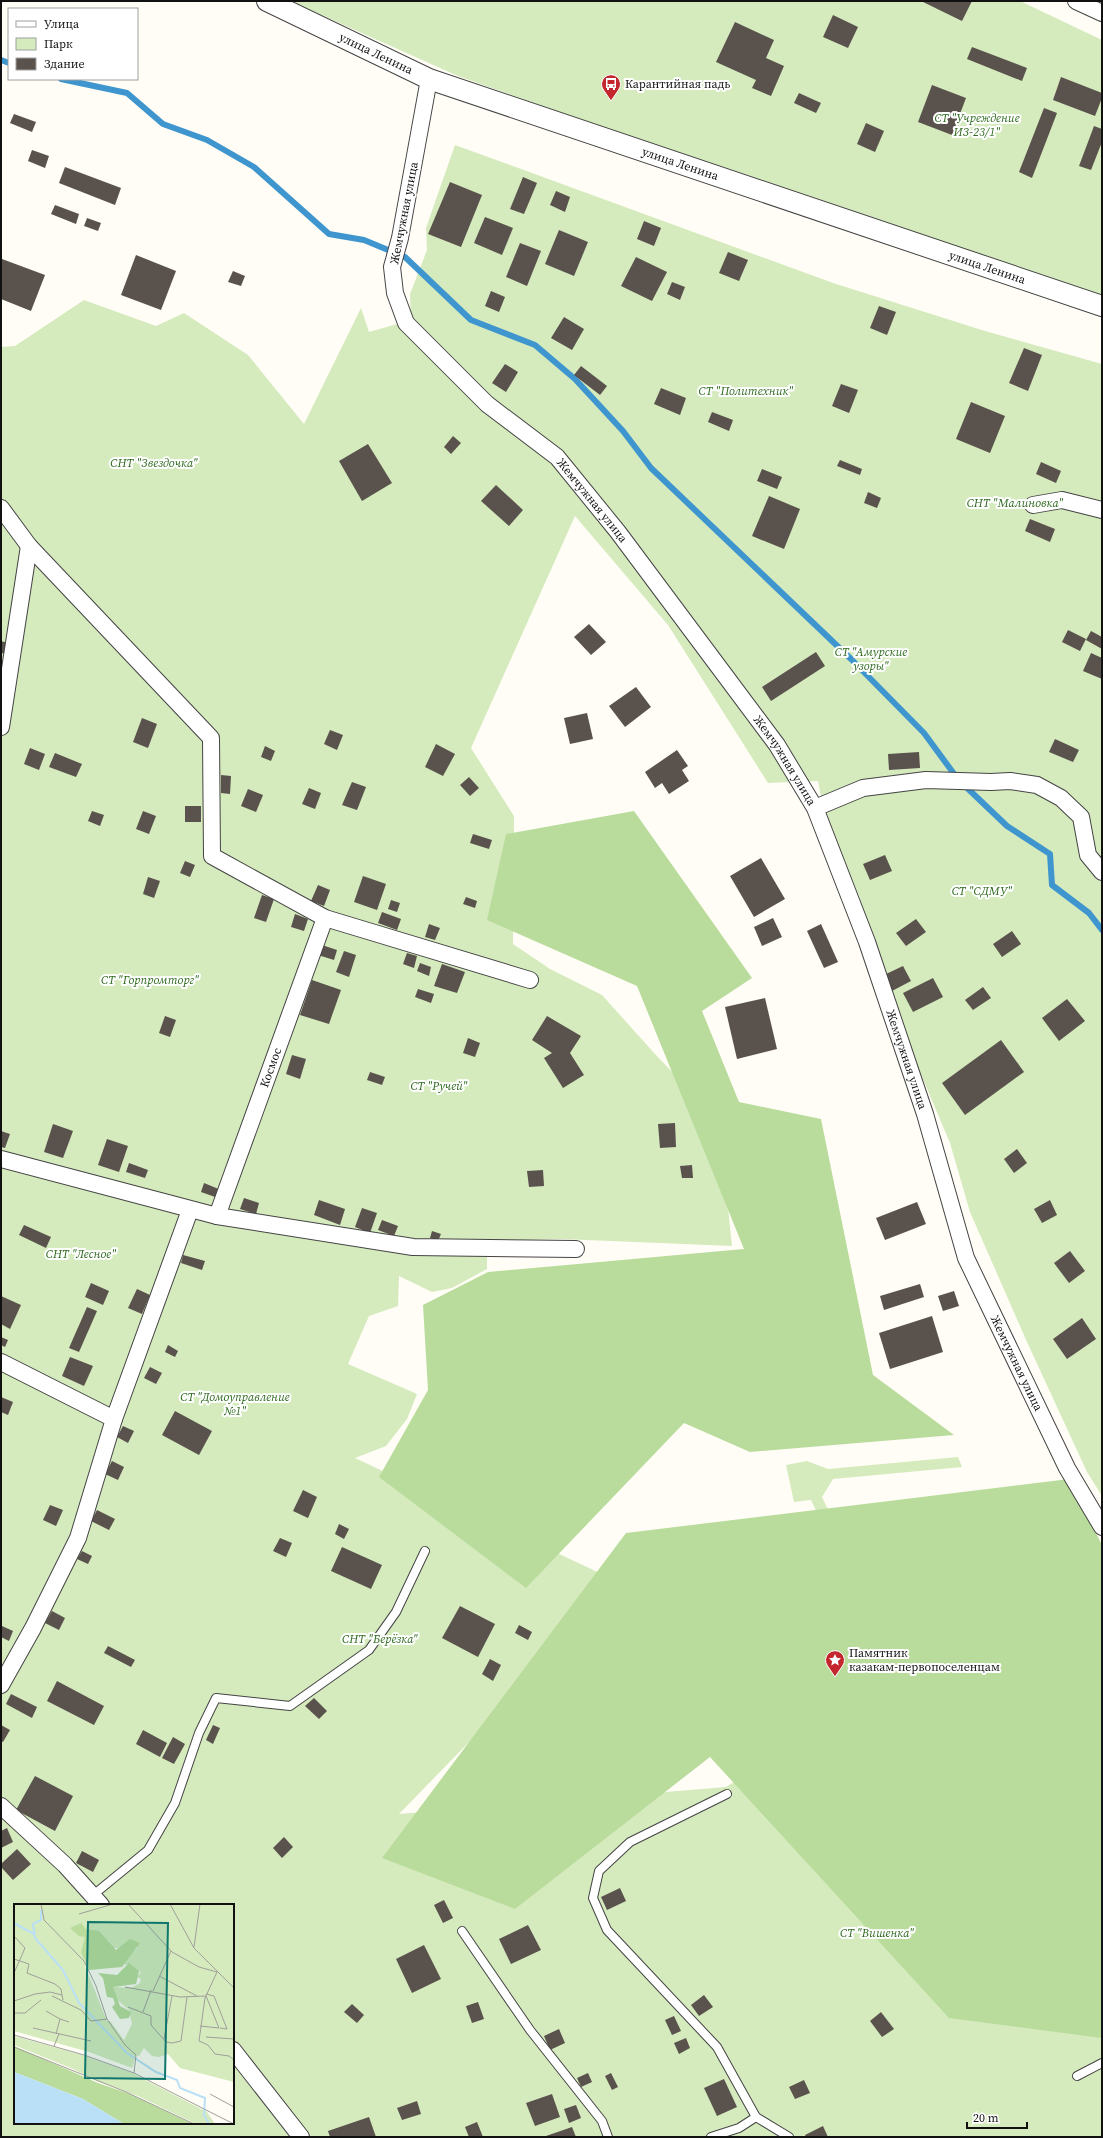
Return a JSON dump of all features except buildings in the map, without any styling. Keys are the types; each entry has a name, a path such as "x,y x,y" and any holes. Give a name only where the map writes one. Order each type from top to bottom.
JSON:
{"street":[{"name":"улица Ленина","path":"268,1 429,79 1102,306"},
{"path":"1076,1 1102,13"},
{"name":"Жемчужная улица","path":"429,79 400,238 392,267 395,293 406,323 487,404 557,457 618,532 768,732 814,808 867,942 922,1107 966,1258 1067,1468 1102,1527"},
{"path":"1033,505 1062,500 1102,510"},
{"path":"1,508 30,546 211,738 212,856 325,918 530,980"},
{"path":"1,727 30,546"},
{"path":"814,808 863,788 926,780 978,782 1010,781 1037,785 1061,798 1080,817 1088,855 1102,872"},
{"name":"Космос","path":"217,1216 325,918"},
{"path":"1,1158 190,1210 217,1216 413,1247 576,1249"},
{"path":"1,1685 33,1628 78,1538 114,1419 190,1210"},
{"path":"1,1362 114,1419"},
{"path":"1,1806 65,1865 96,1900"},
{"path":"234,2051 301,2137"}],"lane":[{"path":"96,1900 148,1850 175,1803 198,1733 216,1698 290,1706 369,1650 396,1612 425,1551"},
{"path":"727,1794 630,1842 599,1871 593,1898 607,1930 717,2047 756,2117 789,2137"},
{"path":"462,1931 530,2030 602,2121 608,2137"},
{"path":"1077,2076 1102,2062"},
{"path":"711,2137 739,2128 756,2117"}],"green space":[{"name":"СТ \"Учреждение ИЗ-23/1\"","path":"290,1 1020,1 1102,40 1102,297 731,173 458,76"},
{"path":"455,145 833,283 985,331 1102,364 1102,1496 1087,1472 1027,1342 970,1212 950,1143 901,1027 859,896 825,818 818,781 768,783 668,625 575,516 471,748 514,816 513,944 550,969 602,995 655,1054 719,1121 732,1246 562,1239 487,1241 487,1269 452,1288 432,1292 399,1276 398,1306 369,1316 348,1364 417,1394 407,1419 386,1446 355,1458 623,1584 399,1814 726,1787 1102,1555 1102,2137 1,2137 1,347 15,346 84,300 156,326 184,313 248,355 304,424 361,308 369,332 411,320 410,294 427,250 426,228"},
{"path":"634,811 752,978 702,1011 739,1102 821,1119 873,1375 954,1435 750,1452 684,1423 526,1588 379,1477 428,1390 423,1305 488,1272 744,1249 637,986 487,920 506,834"},
{"path":"958,1457 962,1467 833,1479 822,1497 878,1616 867,1617 811,1500 794,1502 786,1465 807,1461 828,1469"},
{"name":"СТ \"Вишенка\"","path":"1069,1479 1102,1545 1102,2038 949,2018 710,1757 515,1909 382,1858 626,1533"}],"waterway":[{"path":"1,60 8,63"},
{"path":"66,80 127,93 163,124 207,140 254,167 329,234 364,240 405,257 471,320 535,345 575,379 623,431 651,468 851,659 924,733 957,778"},
{"path":"964,785 1007,826 1050,854 1052,885 1089,913 1102,930"}],"place":[{"name":"Карантийная падь","path":"611,101"},
{"name":"Памятник казакам-первопоселенцам","path":"835,1677"}],"park label":[{"name":"СТ \"Политехник\"","path":"746,391"},
{"name":"СНТ \"Звездочка\"","path":"154,463"},
{"name":"СНТ \"Малиновка\"","path":"1015,503"},
{"name":"СТ \"Амурские узоры\"","path":"871,659"},
{"name":"СТ \"СДМУ\"","path":"982,891"},
{"name":"СТ \"Горпромторг\"","path":"150,980"},
{"name":"СТ \"Ручей\"","path":"439,1086"},
{"name":"СНТ \"Лесное\"","path":"81,1254"},
{"name":"СТ \"Домоуправление №1\"","path":"235,1404"},
{"name":"СНТ \"Берёзка\"","path":"380,1639"}]}
